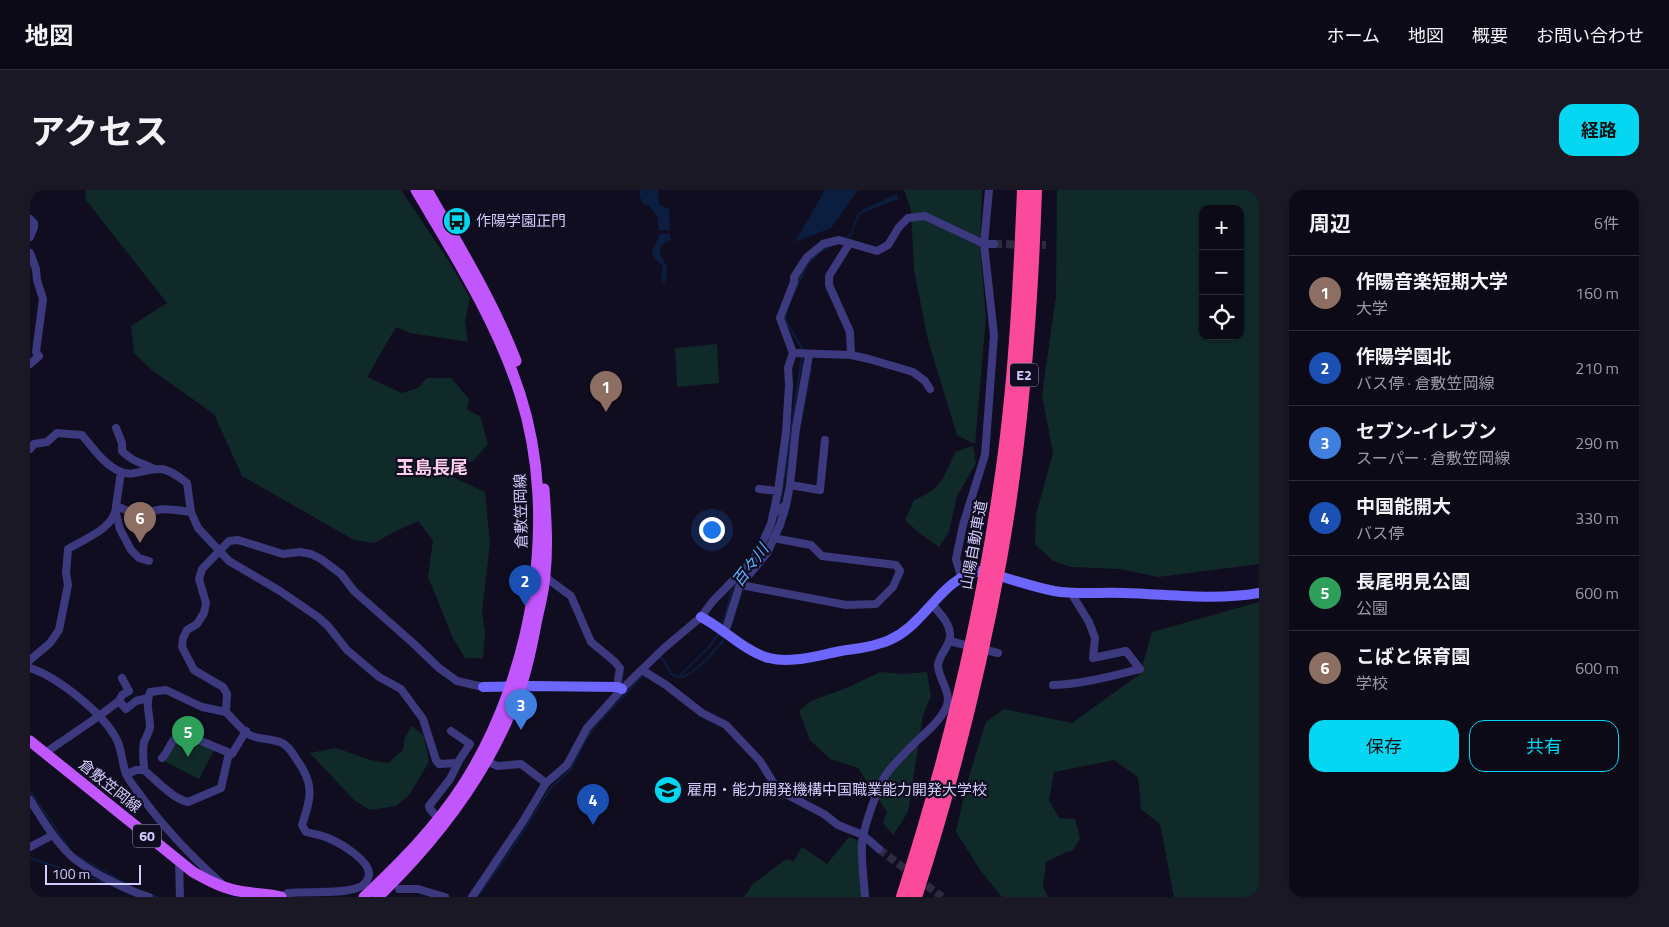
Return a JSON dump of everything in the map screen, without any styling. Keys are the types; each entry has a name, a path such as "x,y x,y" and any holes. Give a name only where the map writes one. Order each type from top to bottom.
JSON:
{"highway":[{"name":"山陽自動車道","path":"994,557 1012,388 1019,299 1024,190"},
{"name":"山陽自動車道","path":"915,897 951,776 994,557 1011,486 1023,390 1031,300 1036,190"},
{"name":"山陽自動車道","path":"903,897 941,774 962,692 976,650"}],"main road":[{"name":"倉敷笠岡線","path":"378,897 434,838 460,804 487,761 511,713 518,665 535,588 538,530 536,472 520,394 498,336 478,295 416,190"},
{"name":"倉敷笠岡線","path":"364,897 405,858 439,819 479,758 503,709 527,668 545,577 547,530 543,471 527,392 505,332 427,190"},
{"name":"倉敷笠岡線","path":"30,741 179,862 210,882 244,892 264,893 281,897"}],"street":[{"path":"961,576 956,559 963,525 985,455 994,335 984,244 989,190"},
{"path":"472,897 522,823 546,783 567,765 587,728 619,688 643,671 662,649 701,618 712,602 739,584 767,553 776,539 792,485 802,354 780,318 794,282 794,277 806,257 822,244 838,240 876,251 888,245 899,227 908,218 925,216 984,244 994,244"},
{"path":"30,219 34,223 34,228 30,238"},
{"path":"848,243 829,276 829,285 850,332 851,355"},
{"path":"30,253 36,269 36,280 44,299 36,352 39,356 30,364"},
{"path":"721,629 727,626 739,584 759,551 774,513 786,432 789,385 788,368 802,354 851,355 913,372 925,381 930,388"},
{"path":"116,428 122,443 122,451 141,465 154,470"},
{"path":"786,432 795,434"},
{"path":"30,449 34,444 47,442 57,433 82,435 102,458 122,472 130,473 161,469 187,482 191,512 198,528 220,551 229,560 318,617 328,626 347,650 379,677 401,689 424,719 436,760 439,764 458,763"},
{"path":"792,485 820,490 825,440"},
{"path":"30,660 50,642 59,630 68,585 66,573 68,549 108,524 116,510 122,472"},
{"path":"759,489 778,491"},
{"path":"774,513 785,506"},
{"path":"116,510 140,516 153,510 164,509 191,512"},
{"path":"116,510 120,529 131,550 139,558 148,561"},
{"path":"739,584 846,605 876,604 893,587 900,571 896,565 822,556 810,545 776,539"},
{"path":"226,712 227,694 223,687 194,670 182,647 182,638 187,630 197,624 204,613 206,603 199,580 202,569 229,541 238,540 283,554 300,552 311,554 341,574 354,592 439,668 457,681 483,687 619,688"},
{"path":"701,618 721,629 757,654 785,660 878,644 900,635 914,624 961,576 971,572 981,571 1071,593 1122,593 1194,598 1239,597 1259,593"},
{"path":"545,577 571,596 591,642 620,668 619,688"},
{"path":"1053,685 1068,685 1105,678 1140,668 1126,651 1093,658 1095,638 1071,593"},
{"path":"865,897 863,835 885,776 913,744 939,719 947,706 947,691 938,663 949,641 950,633 947,624 932,604"},
{"path":"949,641 998,653"},
{"path":"30,668 48,675 59,683 99,716 110,728 117,740 126,774 165,826 191,856 226,888"},
{"path":"643,671 702,713 726,725 760,762 778,790 824,814 838,825 863,835 879,849"},
{"path":"45,753 119,701 122,695 129,691 122,678"},
{"path":"144,770 144,742 148,737 150,728 148,698 150,692 166,690 202,707 226,712 249,734 281,742 287,746 304,769 311,790 310,801 302,825 306,832 328,838 342,845 362,860 369,868 370,874 368,880 359,888 288,893 281,897"},
{"path":"119,701 126,709 136,701 148,698"},
{"path":"162,758 171,741 182,732 229,753 234,753 246,731"},
{"path":"439,819 430,810 429,806 450,779 470,744 451,731"},
{"path":"126,774 136,770 144,770 184,802 188,802 221,788 229,753"},
{"path":"487,761 497,766 521,764 546,783"},
{"path":"30,800 75,859 148,897"},
{"path":"30,847 54,832"},
{"path":"179,862 180,897"},
{"path":"399,889 418,889 445,897"}],"green space":[{"path":"85,190 401,190 448,260 470,298 465,321 468,342 410,333 396,327 367,377 402,393 418,388 427,378 451,378 469,399 467,410 480,416 488,444 473,461 435,469 485,492 490,542 482,612 485,633 483,658 465,658 453,638 428,577 433,540 418,521 374,543 354,540 242,476 214,414 153,371 134,353 131,326 167,303 86,200"},
{"path":"904,190 982,190 980,248 986,317 975,444 957,435 928,340 914,270 911,210"},
{"path":"1057,190 1259,190 1259,564 1158,577 1120,569 1071,567 1053,561 1035,544 1036,515 1053,453 1042,395 1056,296"},
{"path":"717,344 719,383 677,387 675,348"},
{"path":"973,446 976,463 957,496 949,532 939,547 905,520 914,500 930,492 940,482 955,452"},
{"path":"1259,602 1259,897 1174,897 1160,824 1141,809 1138,777 1114,760 1054,772 1049,800 1059,818 1075,819 1080,838 1073,850 1046,862 1043,886 1048,897 1002,897 981,871 956,832 966,786 986,722 1004,709 1072,723 1140,674 1152,632"},
{"path":"880,672 902,674 927,672 931,696 923,715 908,812 893,835 883,823 887,812 858,768 830,759 810,740 799,711 811,701 849,687"},
{"path":"412,726 424,736 429,762 409,795 396,806 370,810 354,800 310,753 336,748 370,760 388,763 403,750 405,737"},
{"path":"183,735 215,749 199,779 162,760 174,741"},
{"path":"849,837 862,842 862,897 744,897 753,884 786,859 794,861 802,847 827,864"}],"water":[{"path":"639,190 658,190 659,205 669,209 670,230 659,230 657,216 648,205 644,205"},
{"path":"825,190 858,190 831,228 795,242"},
{"path":"897,194 898,199 860,214 851,236 821,252 809,264 787,309 785,309 799,278 813,257 819,251 847,237 852,231 857,215 862,210"},
{"path":"660,234 670,234 671,240 663,244 660,250 660,254 667,267 664,283 661,279 663,266 654,258 652,251"}],"waterway":[{"name":"百々川","path":"785,314 786,321 803,350"},
{"name":"百々川","path":"780,505 802,357"},
{"path":"799,432 811,368"},
{"path":"787,516 791,499"},
{"name":"百々川","path":"770,536 778,515"},
{"name":"百々川","path":"763,552 768,543"},
{"name":"百々川","path":"721,626 732,588 743,577"},
{"path":"731,626 743,588"},
{"name":"百々川","path":"658,659 660,657 663,659 671,674 679,677 710,646 719,633"},
{"path":"680,677 691,673 697,668 723,641"},
{"name":"百々川","path":"477,897 507,856 550,789 571,769 586,739 597,724 643,675"},
{"path":"30,791 69,848"},
{"path":"77,856 132,887"},
{"path":"30,858 112,885"},
{"path":"150,895 158,897"}],"tunnel":[{"path":"994,244 1046,245"},
{"path":"879,849 942,897"}],"place":[{"name":"作陽学園正門","path":"457,221"},
{"name":"作陽音楽短期大学","path":"606,412"},
{"name":"こばと保育園","path":"140,543"},
{"name":"作陽学園北","path":"525,606"},
{"name":"セブン-イレブン","path":"521,730"},
{"name":"長尾明見公園","path":"188,757"},
{"name":"雇用・能力開発機構中国職業能力開発大学校","path":"668,790"},
{"name":"中国能開大","path":"593,825"}],"district":[{"name":"玉島長尾","path":"432,468"}]}
